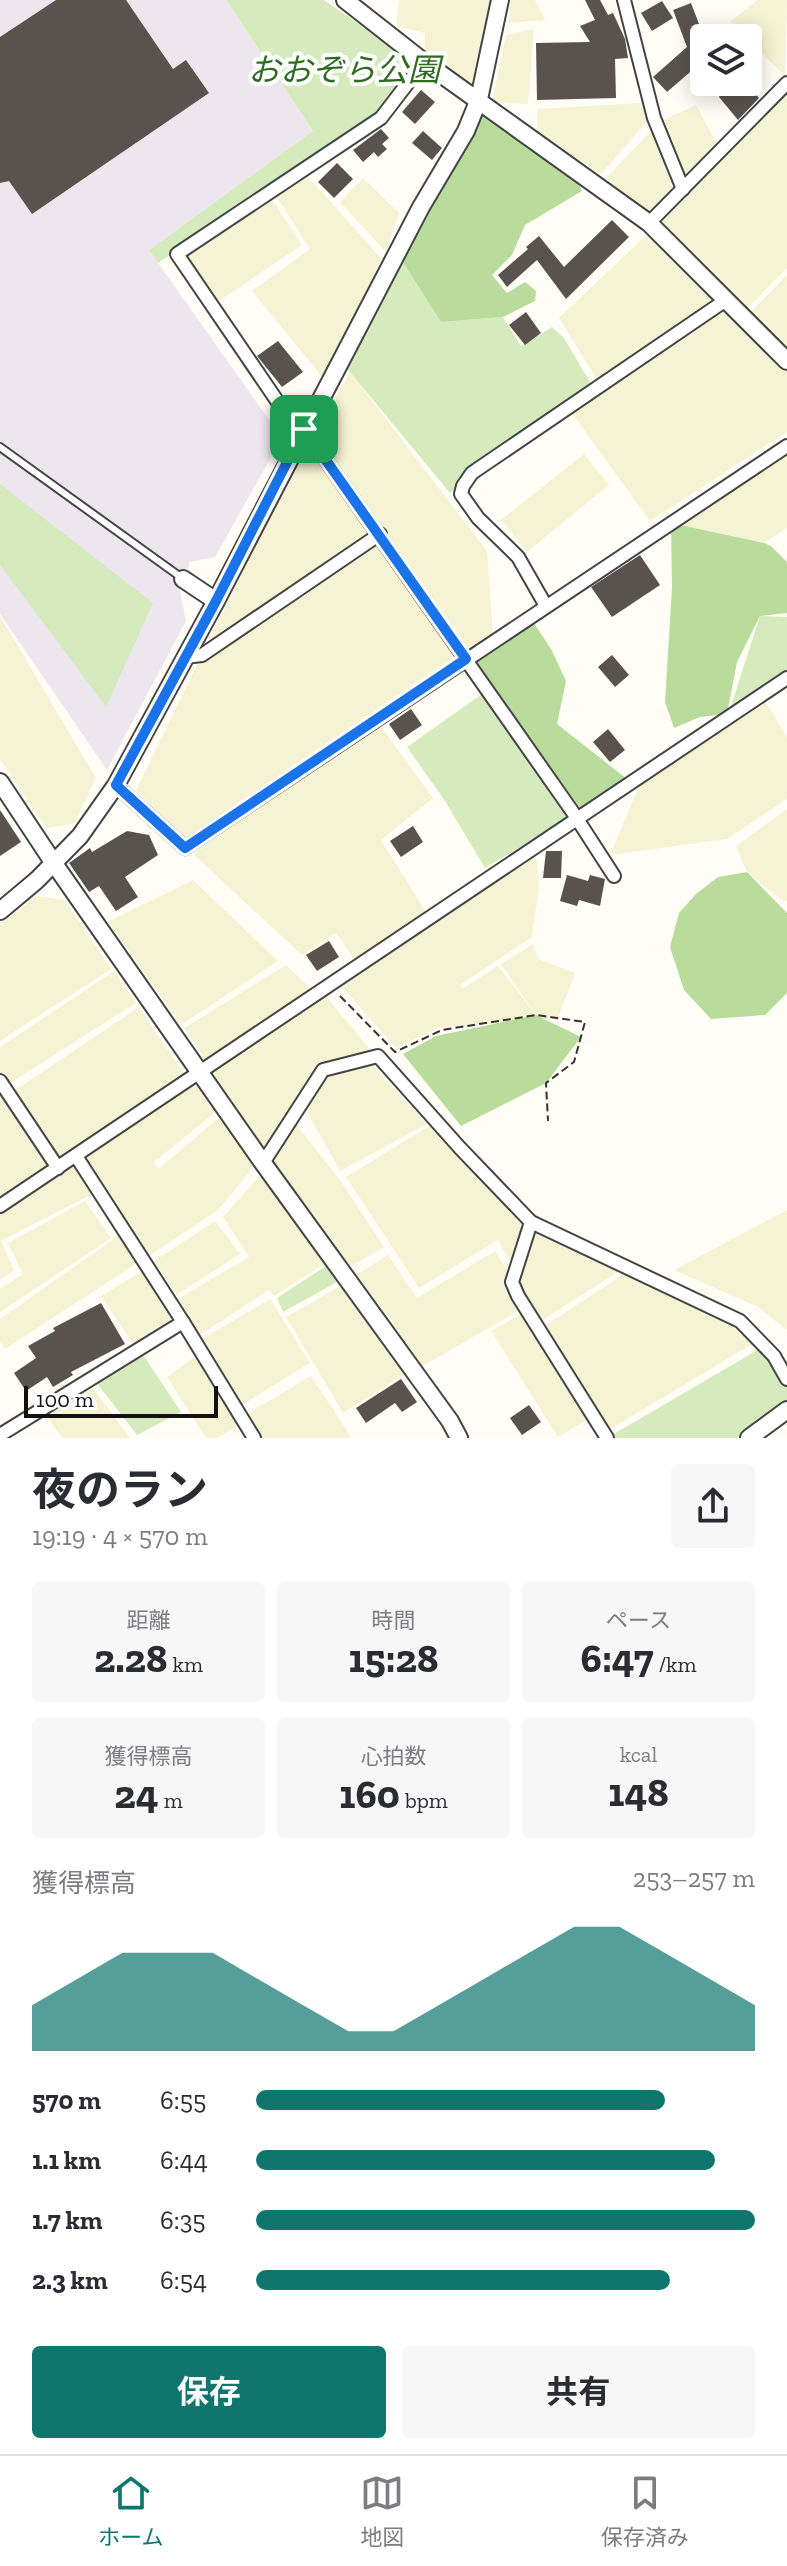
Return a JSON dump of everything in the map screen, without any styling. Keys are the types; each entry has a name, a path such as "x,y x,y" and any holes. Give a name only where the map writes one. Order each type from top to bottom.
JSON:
{"street":[{"path":"345,0 424,62 649,223 787,361"},
{"path":"0,911 37,880 80,836 116,785 216,601 421,207 466,131 479,99 500,0"},
{"path":"624,0 654,118 683,189"},
{"path":"424,62 381,118 177,254 302,432 380,534 614,876"},
{"path":"649,223 787,83"},
{"path":"546,606 518,557 467,505 461,494 463,486 472,473 726,300"},
{"path":"116,785 185,848 787,446"},
{"path":"185,657 202,655 380,534"},
{"path":"183,579 216,601"},
{"path":"0,1206 787,678"},
{"path":"2,788 263,1163 450,1421 459,1438"},
{"path":"263,1163 323,1070 378,1056 531,1222 740,1321 774,1356 787,1379"},
{"path":"0,1081 58,1168"},
{"path":"76,1156 254,1438"},
{"path":"531,1222 512,1282 607,1438"},
{"path":"0,1435 183,1322"},
{"path":"749,1438 787,1410"}],"lane":[{"path":"0,447 183,579"}],"path":[{"path":"331,986 395,1052 442,1030 536,1015 585,1022 574,1062 546,1083 548,1121"}],"shaded area":[{"path":"0,0 226,0 313,131 149,250 282,438 215,557 190,562 180,590 186,621 107,770 0,614"},
{"path":"399,0 494,0 479,99 424,62 425,33 396,26"},
{"path":"511,0 535,0 545,20 508,23"},
{"path":"757,0 787,0 785,76 762,53 762,24 730,22"},
{"path":"534,29 528,104 492,102 506,35"},
{"path":"787,95 787,268 740,316 744,319 787,275 787,432 650,521 568,408 601,386 559,318 654,228 654,219 606,178 661,121 696,105 721,152 682,193"},
{"path":"642,103 647,121 601,174 538,134 537,109"},
{"path":"302,170 381,258 328,384 252,291 310,249 272,190"},
{"path":"363,178 399,213 386,252 340,202"},
{"path":"268,193 302,245 212,306 177,254"},
{"path":"350,372 487,551 493,634 467,653 313,438"},
{"path":"306,442 458,658 184,838 136,790"},
{"path":"787,446 787,528 764,543 671,523"},
{"path":"584,454 609,485 527,552 501,520"},
{"path":"0,616 96,778 74,824 46,828 0,759"},
{"path":"765,701 787,737 787,799 727,839 610,855 639,786"},
{"path":"379,724 433,798 381,840 426,912 355,960 336,933 302,955 193,854"},
{"path":"787,809 787,900 784,902 747,872 736,846"},
{"path":"536,854 539,887 532,937 460,985 463,988 498,966 534,1012 501,964 533,944 538,959 575,973 558,1018 441,1027 396,1048 342,987"},
{"path":"193,880 278,961 181,1025 108,922"},
{"path":"37,896 65,900 111,969 0,1041 0,924"},
{"path":"286,965 314,992 206,1061 184,1028"},
{"path":"114,971 136,1003 7,1085 0,1074 0,1047"},
{"path":"326,996 371,1051 320,1067 266,1150 211,1074"},
{"path":"139,1007 187,1078 60,1161 14,1091"},
{"path":"368,1061 427,1124 340,1171 305,1108 326,1074"},
{"path":"198,1082 217,1111 154,1162 158,1169 221,1116 254,1167 218,1210 149,1256 86,1157"},
{"path":"0,1089 52,1166 0,1201"},
{"path":"295,1123 340,1180 384,1247 348,1268 273,1165 272,1159"},
{"path":"429,1126 523,1223 510,1262 498,1240 419,1288 346,1177"},
{"path":"75,1163 94,1193 1,1241 14,1270 0,1280 0,1213"},
{"path":"261,1175 324,1264 274,1296 269,1290 200,1335 178,1299 249,1257 223,1217"},
{"path":"85,1201 111,1238 0,1312 0,1289 23,1274 8,1243"},
{"path":"787,1210 787,1330 758,1307 674,1270"},
{"path":"215,1221 240,1254 176,1295 154,1261"},
{"path":"535,1230 627,1266 541,1321 519,1286 518,1277"},
{"path":"121,1234 139,1262 5,1349 0,1342 0,1319"},
{"path":"495,1251 507,1270 505,1283 520,1310 421,1367 354,1276 388,1255 417,1298"},
{"path":"632,1269 736,1320 759,1340 609,1430 544,1326"},
{"path":"144,1270 174,1317 133,1344 101,1296"},
{"path":"340,1286 405,1374 343,1413 286,1317"},
{"path":"270,1299 310,1363 242,1405 202,1339"},
{"path":"522,1313 587,1420 558,1437 491,1331"},
{"path":"196,1356 238,1426 217,1438 206,1438 167,1377"},
{"path":"311,1376 352,1438 262,1438 247,1414"},
{"path":"93,1388 130,1438 62,1438 47,1416"}],"green space":[{"name":"おおぞら公園","path":"226,0 324,0 415,63 373,123 158,263 149,250 313,131"},
{"path":"473,113 517,127 526,148 571,166 582,191 525,225 512,255 492,275 507,293 525,282 536,291 535,301 503,317 441,322 397,253 466,147"},
{"path":"397,253 441,322 503,317 521,346 552,327 564,338 597,394 568,408 450,493 340,360"},
{"path":"0,484 153,603 106,707 0,565"},
{"path":"671,523 764,543 787,562 787,613 760,616 737,662 727,714 700,717 674,728 665,702 672,588"},
{"path":"760,616 787,617 787,673 729,712"},
{"path":"530,617 551,649 566,681 557,724 627,779 580,808 473,661"},
{"path":"482,694 568,818 485,868 445,801 407,747"},
{"path":"747,872 787,913 787,993 765,1015 711,1019 684,990 670,947 679,913 696,894 718,877"},
{"path":"536,1015 581,1037 546,1083 461,1126 403,1054 436,1036"},
{"path":"326,1266 337,1282 283,1312 277,1298"},
{"path":"761,1348 787,1384 787,1403 737,1438 613,1438 612,1435"},
{"path":"142,1353 181,1412 137,1435 96,1382"}],"building":[{"path":"56,0 126,0 173,69 186,60 209,93 32,214 9,181 0,183 0,37"},
{"path":"585,0 600,0 608,15 613,13 625,39 628,58 615,59 616,98 537,100 536,43 590,42 580,26 595,20"},
{"path":"662,1 673,18 652,31 641,13"},
{"path":"691,3 699,24 690,24 690,72 667,92 653,77 687,47 673,10"},
{"path":"421,90 435,102 415,124 402,112"},
{"path":"757,96 759,98 738,120 719,97"},
{"path":"381,129 389,138 382,144 387,149 378,157 374,152 363,162 353,150"},
{"path":"423,131 442,148 432,160 412,143"},
{"path":"337,163 353,179 334,198 318,182"},
{"path":"612,220 629,237 566,299 537,260 507,287 498,275 539,236 564,267"},
{"path":"526,312 541,333 525,345 509,325"},
{"path":"278,341 303,372 282,387 257,356"},
{"path":"640,555 660,585 612,617 591,587"},
{"path":"612,655 629,675 615,687 598,667"},
{"path":"411,709 422,725 400,740 389,724"},
{"path":"608,729 625,750 610,762 593,742"},
{"path":"0,810 21,842 0,856"},
{"path":"413,826 423,842 401,857 390,841"},
{"path":"127,831 149,835 158,855 125,877 138,897 116,911 99,886 89,892 69,863 90,848 92,852"},
{"path":"546,851 562,851 561,878 543,878"},
{"path":"567,875 588,881 590,875 605,879 600,906 579,900 577,906 560,901"},
{"path":"329,941 339,957 317,971 306,955"},
{"path":"101,1303 125,1344 71,1372 73,1375 53,1387 47,1377 26,1391 14,1373 36,1358 28,1346 55,1331 53,1328"},
{"path":"401,1379 417,1402 402,1412 395,1403 366,1423 356,1408"},
{"path":"529,1405 541,1422 522,1435 510,1418"}],"route":[{"path":"304,429 466,659 185,848 116,785 216,601 304,429"}]}
